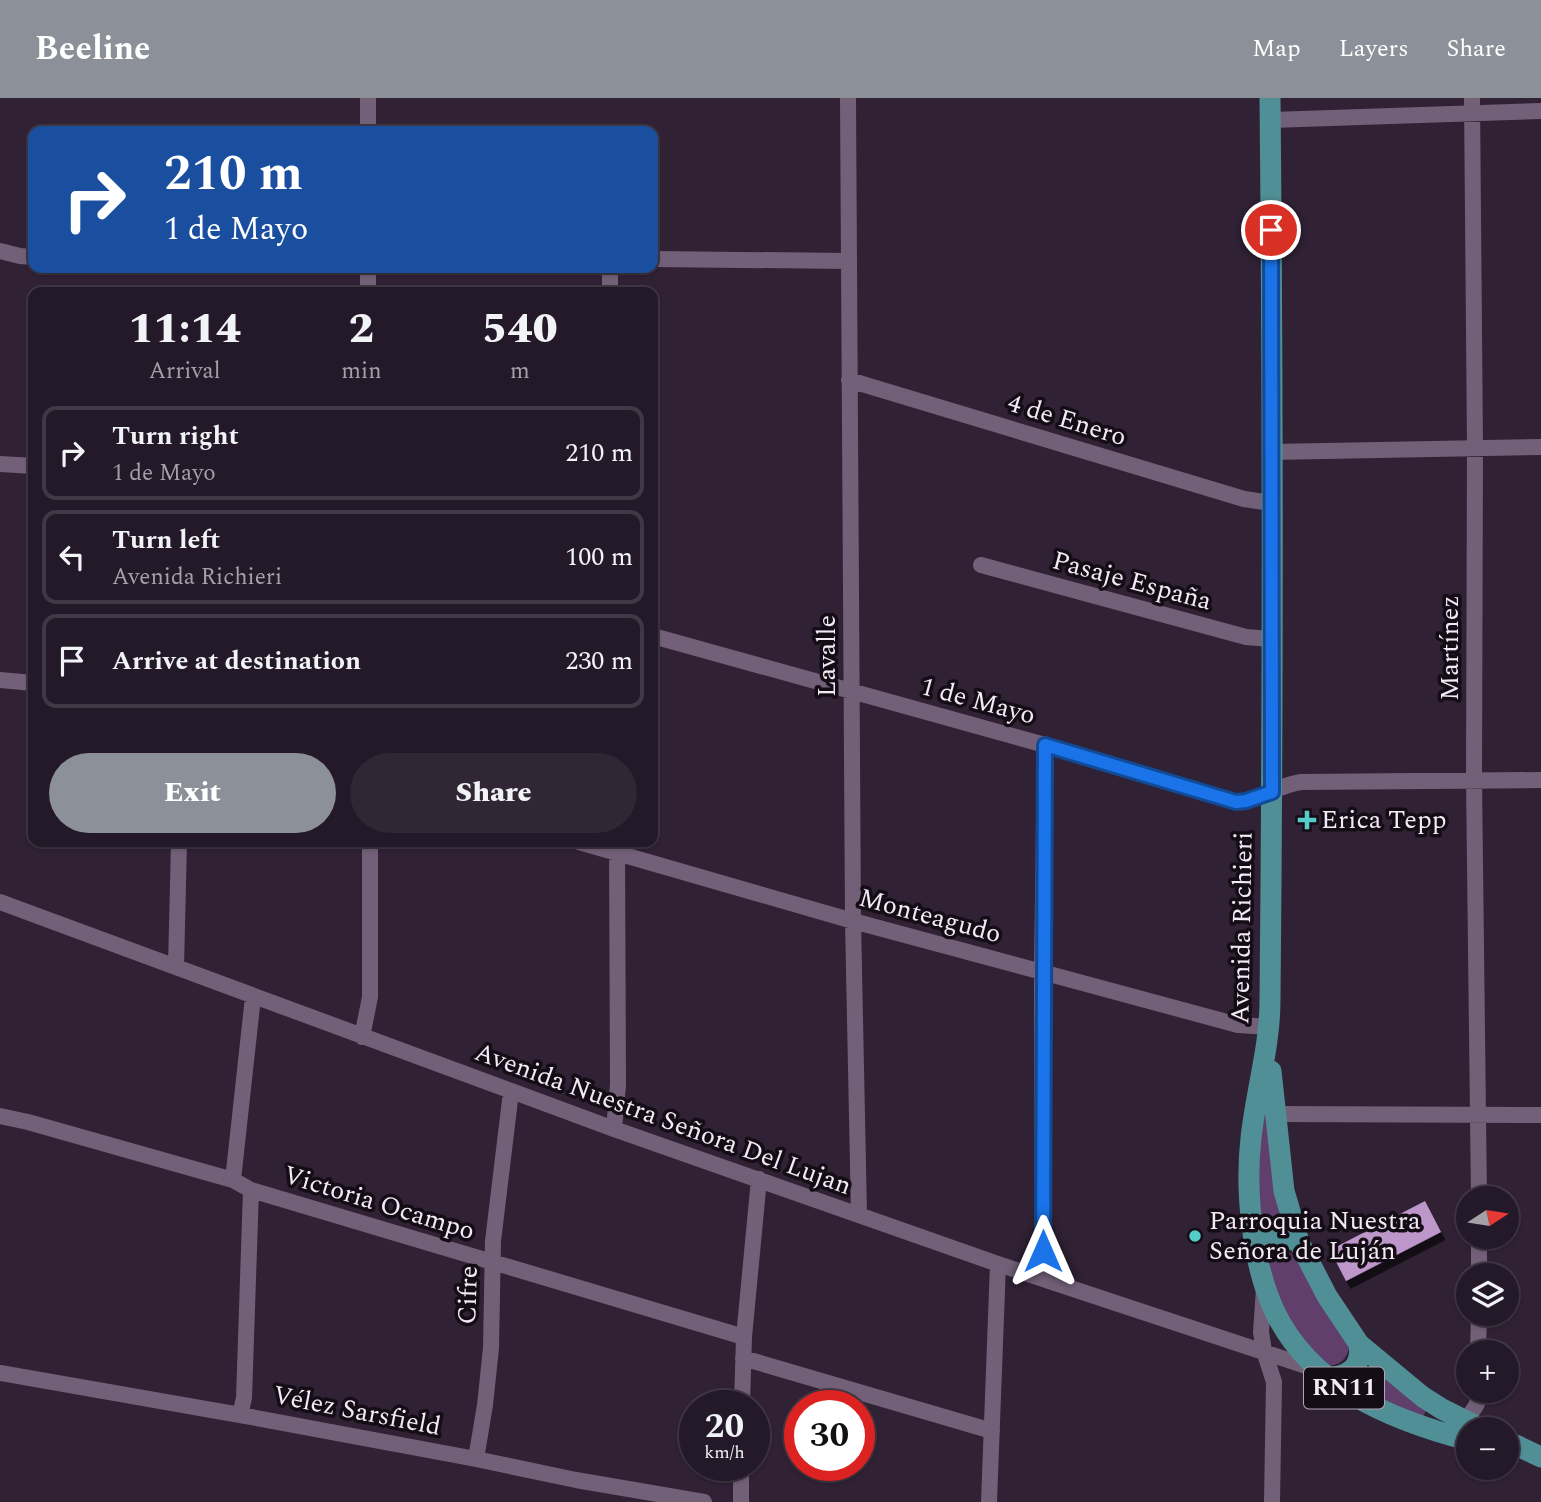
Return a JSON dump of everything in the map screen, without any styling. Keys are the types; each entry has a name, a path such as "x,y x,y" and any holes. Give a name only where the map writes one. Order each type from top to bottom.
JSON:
{"main road":[{"name":"Avenida Richieri","path":"1264,1283 1257,1251 1249,1167 1251,1136 1269,1032 1272,792 1270,109"},
{"name":"RN11","path":"1269,1032 1274,1114 1284,1191 1299,1242 1327,1296 1359,1344 1423,1397 1456,1419"},
{"path":"1257,1251 1266,1241 1274,1238 1282,1237 1299,1242"},
{"name":"RN11","path":"1264,1283 1282,1325 1321,1373 1392,1417 1423,1428 1456,1429"},
{"name":"RN11","path":"1321,1373 1340,1377 1353,1370 1359,1362 1359,1344"},
{"path":"1519,1447 1541,1458"},
{"path":"1519,1453 1541,1458"}],"street":[{"path":"368,98 368,126"},
{"name":"Lavalle","path":"848,98 853,921 859,1214"},
{"path":"1270,109 1472,106 1541,111"},
{"name":"Martínez","path":"1472,106 1474,780 1479,1186"},
{"path":"0,251 28,257"},
{"path":"658,259 849,261"},
{"name":"4 de Enero","path":"849,380 1231,495 1271,503"},
{"path":"1271,452 1541,447"},
{"path":"0,464 28,466"},
{"name":"Pasaje España","path":"981,565 1246,637 1271,639"},
{"name":"1 de Mayo","path":"658,637 1045,745 1236,802 1301,782 1541,780"},
{"path":"0,680 28,683"},
{"path":"1044,1278 1042,973 1045,745"},
{"path":"176,967 178,847"},
{"path":"362,1037 370,997 370,847"},
{"path":"614,1129 618,1085 617,847"},
{"name":"Monteagudo","path":"617,847 853,921 1269,1032"},
{"name":"Avenida Nuestra Señora Del Lujan","path":"0,902 614,1129 998,1264 1264,1351 1321,1373"},
{"path":"233,1180 253,997"},
{"name":"Cifre","path":"476,1459 491,1348 494,1241 511,1092"},
{"path":"1274,1114 1541,1115"},
{"name":"Victoria Ocampo","path":"0,1116 233,1180 251,1190 744,1337"},
{"path":"742,1390 744,1337 759,1179"},
{"path":"240,1415 244,1385 251,1190"},
{"path":"989,1502 998,1264"},
{"name":"Avenida Richieri","path":"1264,1283 1261,1332 1274,1382 1272,1502"},
{"path":"743,1358 992,1431"},
{"name":"Vélez Sarsfield","path":"0,1373 704,1502"},
{"path":"741,1481 741,1502"}],"shaded area":[{"path":"1262,1111 1266,1112 1286,1229 1262,1236 1257,1199"},
{"path":"1278,1253 1289,1253 1298,1258 1350,1346 1338,1364 1329,1366 1320,1358 1300,1335 1281,1306 1270,1279 1270,1265"},
{"path":"1371,1363 1426,1408 1424,1416 1418,1417 1351,1384 1364,1375"}],"building":[{"path":"1425,1201 1441,1232 1346,1281 1330,1250"}],"place":[{"name":"Erica Tepp","path":"1307,820"},
{"name":"Parroquia Nuestra Señora de Luján","path":"1195,1236"}],"route":[{"path":"1043,1251 1045,745 1236,802 1272,792 1271,230"}]}
